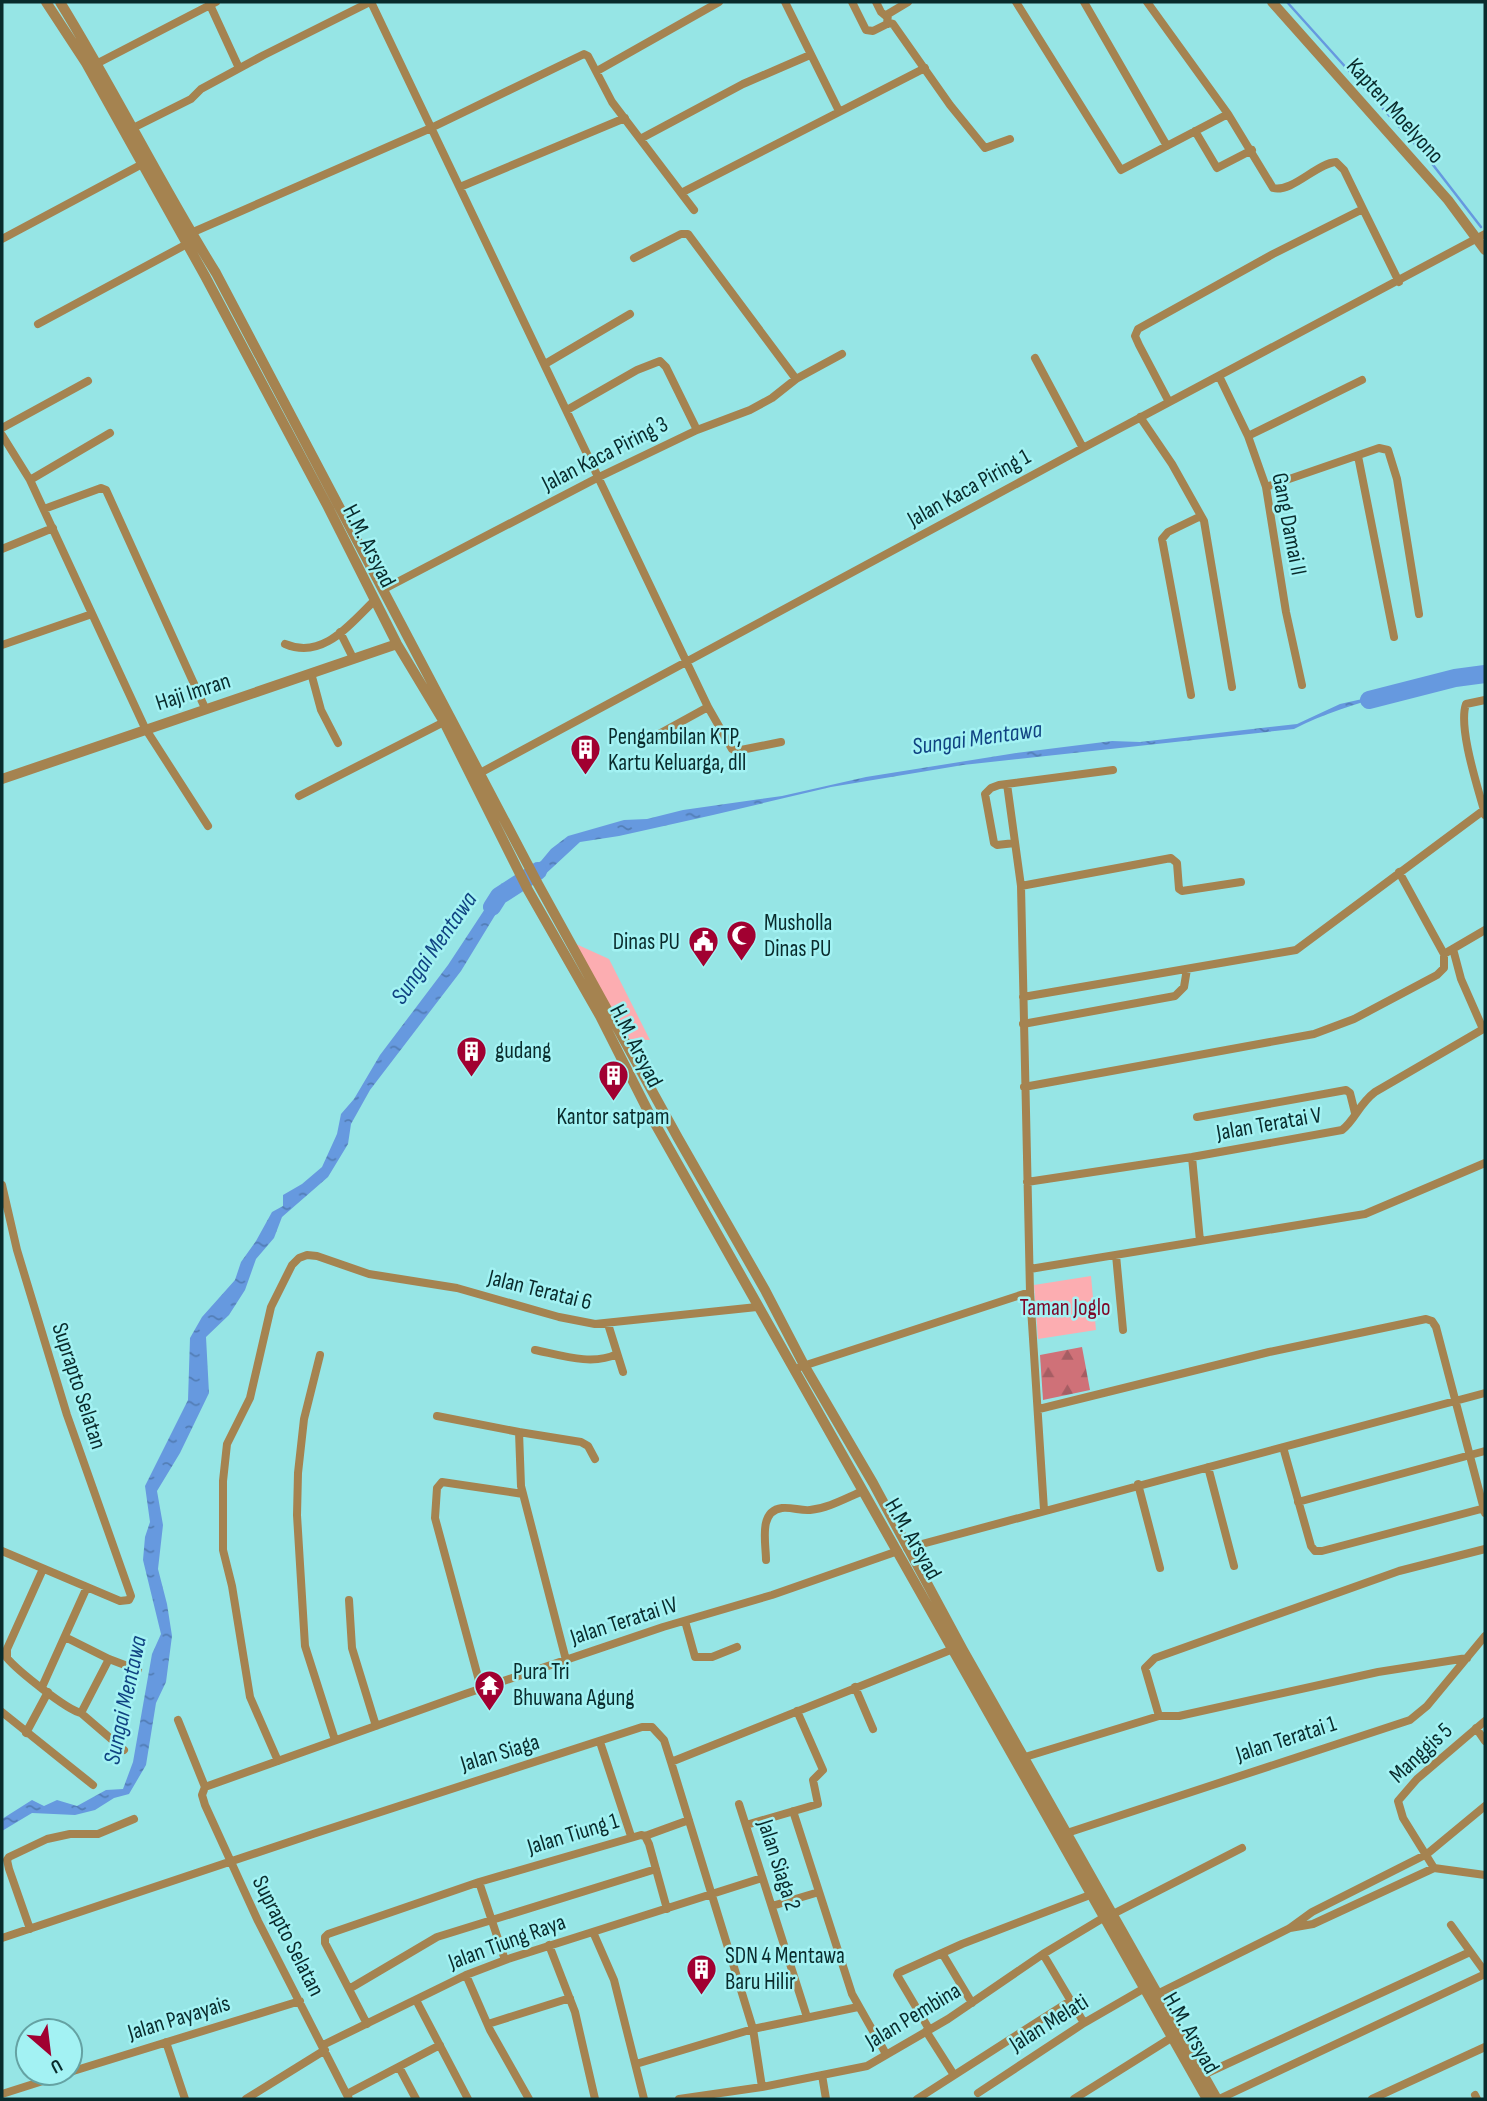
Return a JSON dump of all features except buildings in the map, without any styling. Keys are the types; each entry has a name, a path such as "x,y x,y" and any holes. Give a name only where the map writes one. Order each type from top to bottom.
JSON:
{"street":[{"name":"H.M. Arsyad","path":"46,2 216,273 332,504 397,644 444,722 524,868"},
{"name":"H.M. Arsyad","path":"60,2 98,63 133,128 187,244 332,504 384,589 480,773 533,887 649,1113 757,1307 873,1483 953,1649 1090,1895 1108,1916 1157,1994 1218,2099"},
{"path":"133,128 191,99 201,89 239,68 371,2 708,708 732,749 736,751 781,742"},
{"path":"597,71 719,2"},
{"path":"785,2 839,111"},
{"path":"852,2 866,30 873,31 887,20 890,12 908,2"},
{"path":"876,2 950,105 985,148 1010,139"},
{"path":"1016,2 1121,170 1228,114"},
{"path":"1084,2 1167,146"},
{"path":"1147,2 1228,114 1277,190 1333,161 1344,170 1399,282"},
{"name":"Kapten Moelyono","path":"1272,2 1481,236 1485,250"},
{"path":"98,63 213,3 239,68"},
{"path":"191,233 431,128 584,54 597,71 612,102 642,138 694,210"},
{"path":"642,138 743,85 810,55"},
{"path":"681,193 925,68"},
{"path":"460,187 625,118"},
{"path":"1195,131 1217,167 1252,150"},
{"path":"2,239 147,161"},
{"path":"1169,402 1135,336 1138,329 1273,254 1363,209"},
{"path":"634,258 681,234 688,234 796,379"},
{"name":"Jalan Kaca Piring 1","path":"480,773 1481,236"},
{"path":"38,324 187,244"},
{"path":"545,365 630,314"},
{"name":"Jalan Kaca Piring 3","path":"384,589 599,477 697,430 750,410 772,398 796,379 842,354"},
{"path":"1035,358 1083,448"},
{"path":"567,410 637,370 660,361 666,367 697,430"},
{"name":"Gang Damai II","path":"1219,376 1248,436 1266,487 1286,612 1302,685"},
{"path":"1248,436 1362,380"},
{"path":"2,428 88,381"},
{"path":"1140,417 1176,471 1206,528 1232,687"},
{"path":"30,481 110,433"},
{"path":"2,435 5,449 30,481 44,509 145,728 208,826"},
{"path":"1266,487 1384,448 1391,454 1397,479 1419,614"},
{"path":"1358,456 1394,637"},
{"path":"44,509 101,488 106,490 205,708"},
{"path":"1191,695 1162,539 1168,532 1201,516"},
{"path":"2,549 53,528"},
{"path":"285,644 299,650 315,648 340,632 375,600"},
{"path":"2,645 92,614"},
{"path":"340,632 353,658"},
{"name":"Haji Imran","path":"2,777 397,644"},
{"path":"311,673 321,710 338,743"},
{"path":"1023,997 1296,950 1484,812 1470,757 1464,718 1466,704 1485,700"},
{"path":"648,740 708,708"},
{"path":"299,796 444,722"},
{"path":"1015,843 994,843 985,794 991,788 1113,770"},
{"path":"1007,784 1021,886 1030,1292 1044,1510"},
{"path":"1021,886 1171,858 1177,863 1179,889 1182,891 1241,882"},
{"path":"1024,1087 1174,1062 1323,1032 1354,1019 1437,975 1444,968 1444,954 1399,872"},
{"name":"H.M. Arsyad","path":"533,887 619,1028 765,1290 799,1367 863,1491 903,1549 1089,1869 1143,1989 1207,2099"},
{"path":"1444,954 1485,930"},
{"path":"1453,949 1461,979 1484,1029"},
{"path":"1023,1024 1175,996 1184,987 1187,969"},
{"name":"Jalan Teratai V","path":"1027,1182 1192,1157 1342,1130 1350,1123 1362,1103 1375,1092 1484,1029"},
{"path":"1197,1116 1346,1090 1350,1093 1355,1113"},
{"path":"1192,1157 1200,1241"},
{"path":"1030,1269 1365,1214 1485,1163"},
{"name":"Suprapto Selatan","path":"2,1185 17,1250 67,1415 131,1596 126,1601 120,1601 87,1587"},
{"path":"1116,1255 1122,1330"},
{"name":"Jalan Teratai 6","path":"278,1761 250,1697 232,1586 223,1550 223,1481 228,1444 250,1398 271,1307 292,1265 302,1256 317,1256 369,1274 457,1288 559,1317 608,1324 757,1307"},
{"path":"799,1367 1030,1292"},
{"path":"1039,1409 1269,1352 1423,1319 1432,1321 1436,1327 1485,1510 1318,1552 1311,1546 1283,1447"},
{"path":"608,1324 623,1372"},
{"path":"535,1350 581,1359 607,1358 617,1354"},
{"path":"320,1355 304,1419 298,1473 298,1529 305,1646 335,1740"},
{"name":"Jalan Teratai IV","path":"205,1787 481,1688 772,1595 903,1549 1485,1394"},
{"path":"437,1416 581,1442 588,1446 595,1459"},
{"path":"519,1432 523,1494 566,1660"},
{"path":"1298,1502 1485,1451"},
{"path":"1208,1467 1234,1566"},
{"path":"481,1688 435,1518 437,1488 442,1482 523,1494"},
{"path":"1139,1485 1160,1568"},
{"path":"766,1560 765,1522 771,1512 782,1508 811,1510 863,1491"},
{"path":"1159,1716 1145,1668 1155,1658 1399,1571 1485,1549"},
{"path":"2,1551 87,1587 26,1733"},
{"path":"43,1569 6,1654 9,1661 75,1712 81,1713 124,1750"},
{"path":"349,1601 352,1648 376,1726"},
{"path":"685,1621 695,1657 712,1657 737,1647"},
{"name":"Jalan Teratai 1","path":"1067,1833 1410,1720 1427,1706 1485,1636"},
{"path":"65,1637 138,1670"},
{"path":"671,1762 953,1649"},
{"path":"1025,1757 1159,1716 1179,1716 1378,1672 1467,1658"},
{"path":"81,1713 109,1659"},
{"path":"855,1687 873,1729"},
{"path":"746,1825 818,1804 813,1780 823,1771 797,1711"},
{"path":"2,1712 93,1785"},
{"name":"Suprapto Selatan","path":"178,1720 205,1787 202,1796 205,1805 230,1861 348,2096"},
{"name":"Manggis 5","path":"1434,1868 1403,1818 1398,1801 1418,1779 1485,1721"},
{"name":"Jalan Siaga","path":"2,1938 642,1727 652,1727 664,1740 753,2029 762,2087"},
{"path":"1476,1728 1485,1741"},
{"path":"600,1742 631,1836"},
{"name":"Jalan Siaga 2","path":"739,1804 807,2017"},
{"path":"1157,1994 1290,1928 1312,1912 1427,1854 1485,1805"},
{"path":"793,1811 852,1994 886,2054"},
{"path":"30,1929 9,1869 9,1857 47,1839 70,1834 98,1835 134,1819"},
{"path":"645,1836 689,1820"},
{"name":"Jalan Tiung 1","path":"349,1989 325,1943 328,1934 479,1882 631,1836 645,1836 667,1909"},
{"name":"Jalan Pembina","path":"679,2099 703,2098 867,2067 1108,1916 1242,1848"},
{"path":"1290,1928 1313,1924 1434,1868 1485,1875"},
{"path":"367,2024 349,1989 429,1940 656,1869"},
{"path":"1079,1875 1089,1869"},
{"name":"Jalan Tiung Raya","path":"246,2099 324,2047 466,1975 549,1945 762,1878"},
{"path":"479,1882 505,1960"},
{"path":"772,1906 818,1892"},
{"path":"954,2075 897,1974 942,1953 1090,1895"},
{"path":"1218,2099 1485,1973 1451,1925"},
{"path":"593,1932 610,1968 644,2099"},
{"path":"549,1945 570,1998 595,2099"},
{"path":"1203,2075 1470,1952"},
{"path":"942,1953 972,2003"},
{"path":"1043,1955 1084,2023"},
{"path":"466,1975 488,2024 529,2099"},
{"name":"Jalan Melati","path":"978,2093 1084,2023 1143,1989"},
{"path":"488,2024 570,1998"},
{"path":"416,2000 468,2099"},
{"name":"Jalan Payayais","path":"84,2068 300,2001"},
{"path":"917,2099 1070,2001"},
{"path":"636,2064 753,2029 858,2007"},
{"path":"1074,2099 1171,2038"},
{"path":"166,2042 186,2099"},
{"path":"348,2096 440,2045"},
{"path":"1372,2099 1485,2047"},
{"path":"399,2067 416,2099"},
{"path":"821,2076 825,2099"},
{"name":"Jalan Payayais","path":"2,2094 24,2087"}],"green space":[{"path":"576,944 609,959 650,1040 627,1039"},
{"name":"Taman Joglo","path":"1091,1276 1096,1330 1038,1339 1034,1285"},
{"path":"1082,1347 1090,1390 1043,1400 1040,1355"}],"water":[{"name":"Sungai Mentawa","path":"1485,674 1485,678 1412,690 1363,702 1294,729 963,765 831,787 619,836 580,842 539,880 533,866 568,836 624,820 647,819 683,810 782,796 866,777 1016,753 1297,724 1340,704 1447,680 1454,675"},
{"name":"Sungai Mentawa","path":"502,883 508,894 461,971 370,1090 351,1124 348,1144 328,1177 282,1217 274,1238 256,1259 245,1290 229,1315 206,1337 209,1393 180,1453 157,1491 163,1525 158,1569 172,1636 166,1682 156,1703 146,1765 129,1794 114,1798 95,1810 75,1815 32,1813 2,1831 2,1819 32,1800 44,1806 57,1800 77,1806 106,1790 123,1789 133,1762 152,1654 161,1634 143,1560 145,1537 150,1522 145,1486 188,1400 190,1338 202,1317 235,1280 241,1262 272,1212 283,1206 283,1195 302,1184 322,1167 337,1134 341,1114 354,1099 380,1055 448,965"}],"waterway":[{"path":"1287,2 1430,161 1481,227"},
{"name":"Sungai Mentawa","path":"1369,700 1455,678 1485,674"},
{"name":"Sungai Mentawa","path":"492,907 499,896 538,871"}],"place":[{"name":"Pengambilan KTP, Kartu Keluarga, dll","path":"585,777"},
{"name":"Musholla Dinas PU","path":"741,963"},
{"name":"Dinas PU","path":"703,969"},
{"name":"gudang","path":"472,1078"},
{"name":"Kantor satpam","path":"613,1103"},
{"name":"Pura Tri Bhuwana Agung","path":"490,1712"},
{"name":"SDN 4 Mentawa Baru Hilir","path":"702,1996"}]}
